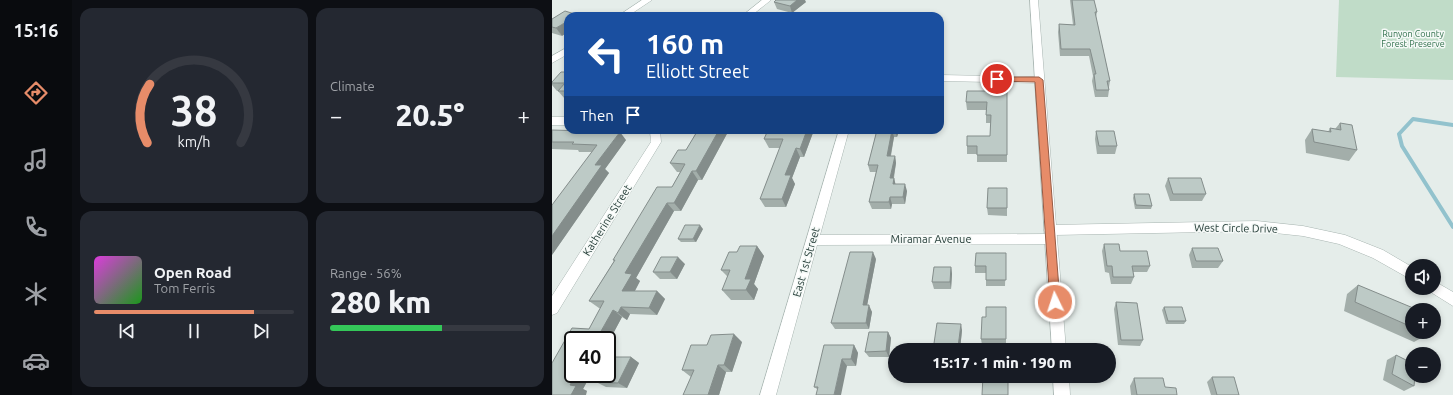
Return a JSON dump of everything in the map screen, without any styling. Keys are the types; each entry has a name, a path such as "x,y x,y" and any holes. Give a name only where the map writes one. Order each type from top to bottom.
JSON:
{"street":[{"path":"628,12 648,0"},
{"path":"751,12 767,0"},
{"path":"1034,0 1058,343"},
{"path":"552,60 564,52"},
{"path":"944,78 1039,80"},
{"path":"552,121 564,121"},
{"name":"Katherine Street","path":"552,308 656,142 656,134"},
{"name":"East 1st Street","path":"768,395 843,134"},
{"name":"West Circle Drive","path":"1050,235 1257,226 1303,230 1340,239 1378,254 1405,270"},
{"name":"Miramar Avenue","path":"812,240 1050,235"},
{"path":"1441,292 1453,300"},
{"path":"1061,383 1062,395"}],"green space":[{"name":"Runyon County Forest Preserve","path":"1339,0 1453,0 1453,80 1336,77"}],"building":[{"path":"776,0 797,0 790,6 774,2"},
{"path":"1072,0 1094,0 1097,12 1095,12 1110,81 1107,81 1109,90 1096,90 1094,74 1096,74 1090,49 1061,49 1059,24 1075,25"},
{"path":"565,11 568,12 564,12 564,23 556,28 552,27 552,19"},
{"path":"561,72 564,72 564,83 552,82"},
{"path":"991,79 1007,79 1007,155 977,155 977,146 967,146 967,136 990,136 991,115 986,115 987,102 966,102 967,91 991,91"},
{"path":"564,84 564,91 558,91"},
{"path":"1340,123 1352,125 1357,150 1314,142 1312,129 1331,132 1330,128 1341,130"},
{"path":"552,130 564,130 564,134 618,134 595,165 602,165 552,236 552,205 597,145 572,144 574,142 552,142"},
{"path":"1096,131 1114,131 1117,146 1099,146"},
{"path":"696,134 717,134 696,171 692,171 674,203 667,203 625,273 632,274 622,291 657,291 649,308 621,307 618,313 613,310 601,331 570,331 572,328 589,329 604,301 589,301 615,260 613,260 657,187 672,187 685,164 670,163 678,150 686,150"},
{"path":"766,134 806,134 800,149 796,148 785,175 791,175 782,199 760,199 783,139 764,139"},
{"path":"876,134 891,134 887,156 895,156 890,178 894,178 893,184 905,184 903,197 890,197 889,202 869,202 878,165 868,165"},
{"path":"1168,178 1201,178 1206,194 1173,194"},
{"path":"988,188 1007,188 1007,208 987,208"},
{"path":"1134,194 1149,194 1152,206 1136,205"},
{"path":"685,225 700,225 693,239 678,239"},
{"path":"1104,244 1119,244 1120,251 1147,251 1150,266 1132,266 1134,277 1113,277 1112,266 1107,266"},
{"path":"740,246 757,246 745,279 751,279 746,290 722,290 730,270 721,270 729,252 737,252"},
{"path":"1192,248 1218,248 1223,261 1196,261"},
{"path":"850,252 873,252 863,305 869,305 866,323 831,323"},
{"path":"976,253 1006,253 1006,280 986,280 986,266 975,266"},
{"path":"661,257 678,257 670,272 653,272"},
{"path":"934,267 951,267 950,282 932,282"},
{"path":"1358,285 1405,305 1405,324 1355,302"},
{"path":"1116,302 1137,303 1143,340 1121,340"},
{"path":"986,307 1006,307 1006,339 981,339 982,317 986,317"},
{"path":"1164,307 1182,307 1186,321 1168,321"},
{"path":"937,323 961,324 959,343 934,343"},
{"path":"869,332 888,332 886,351 865,352"},
{"path":"734,334 724,365 718,365 708,395 683,395 694,370 682,370 691,345 707,345 711,335"},
{"path":"564,342 564,383 571,383 570,385 576,386 571,395 552,395 552,363"},
{"path":"824,345 854,345 851,359 842,359 834,395 816,395 818,387 814,387"},
{"path":"1396,355 1405,360 1405,381 1392,374"},
{"path":"616,357 631,357 618,383 616,383"},
{"path":"1212,377 1234,377 1239,395 1217,395"},
{"path":"1134,378 1163,378 1165,387 1176,388 1177,395 1137,395"},
{"path":"983,383 1008,383 1008,395 982,395"}],"waterway":[{"path":"1453,125 1413,119 1399,134 1402,146 1453,227"}],"route":[{"path":"997,79 1039,80 1055,302"}]}
